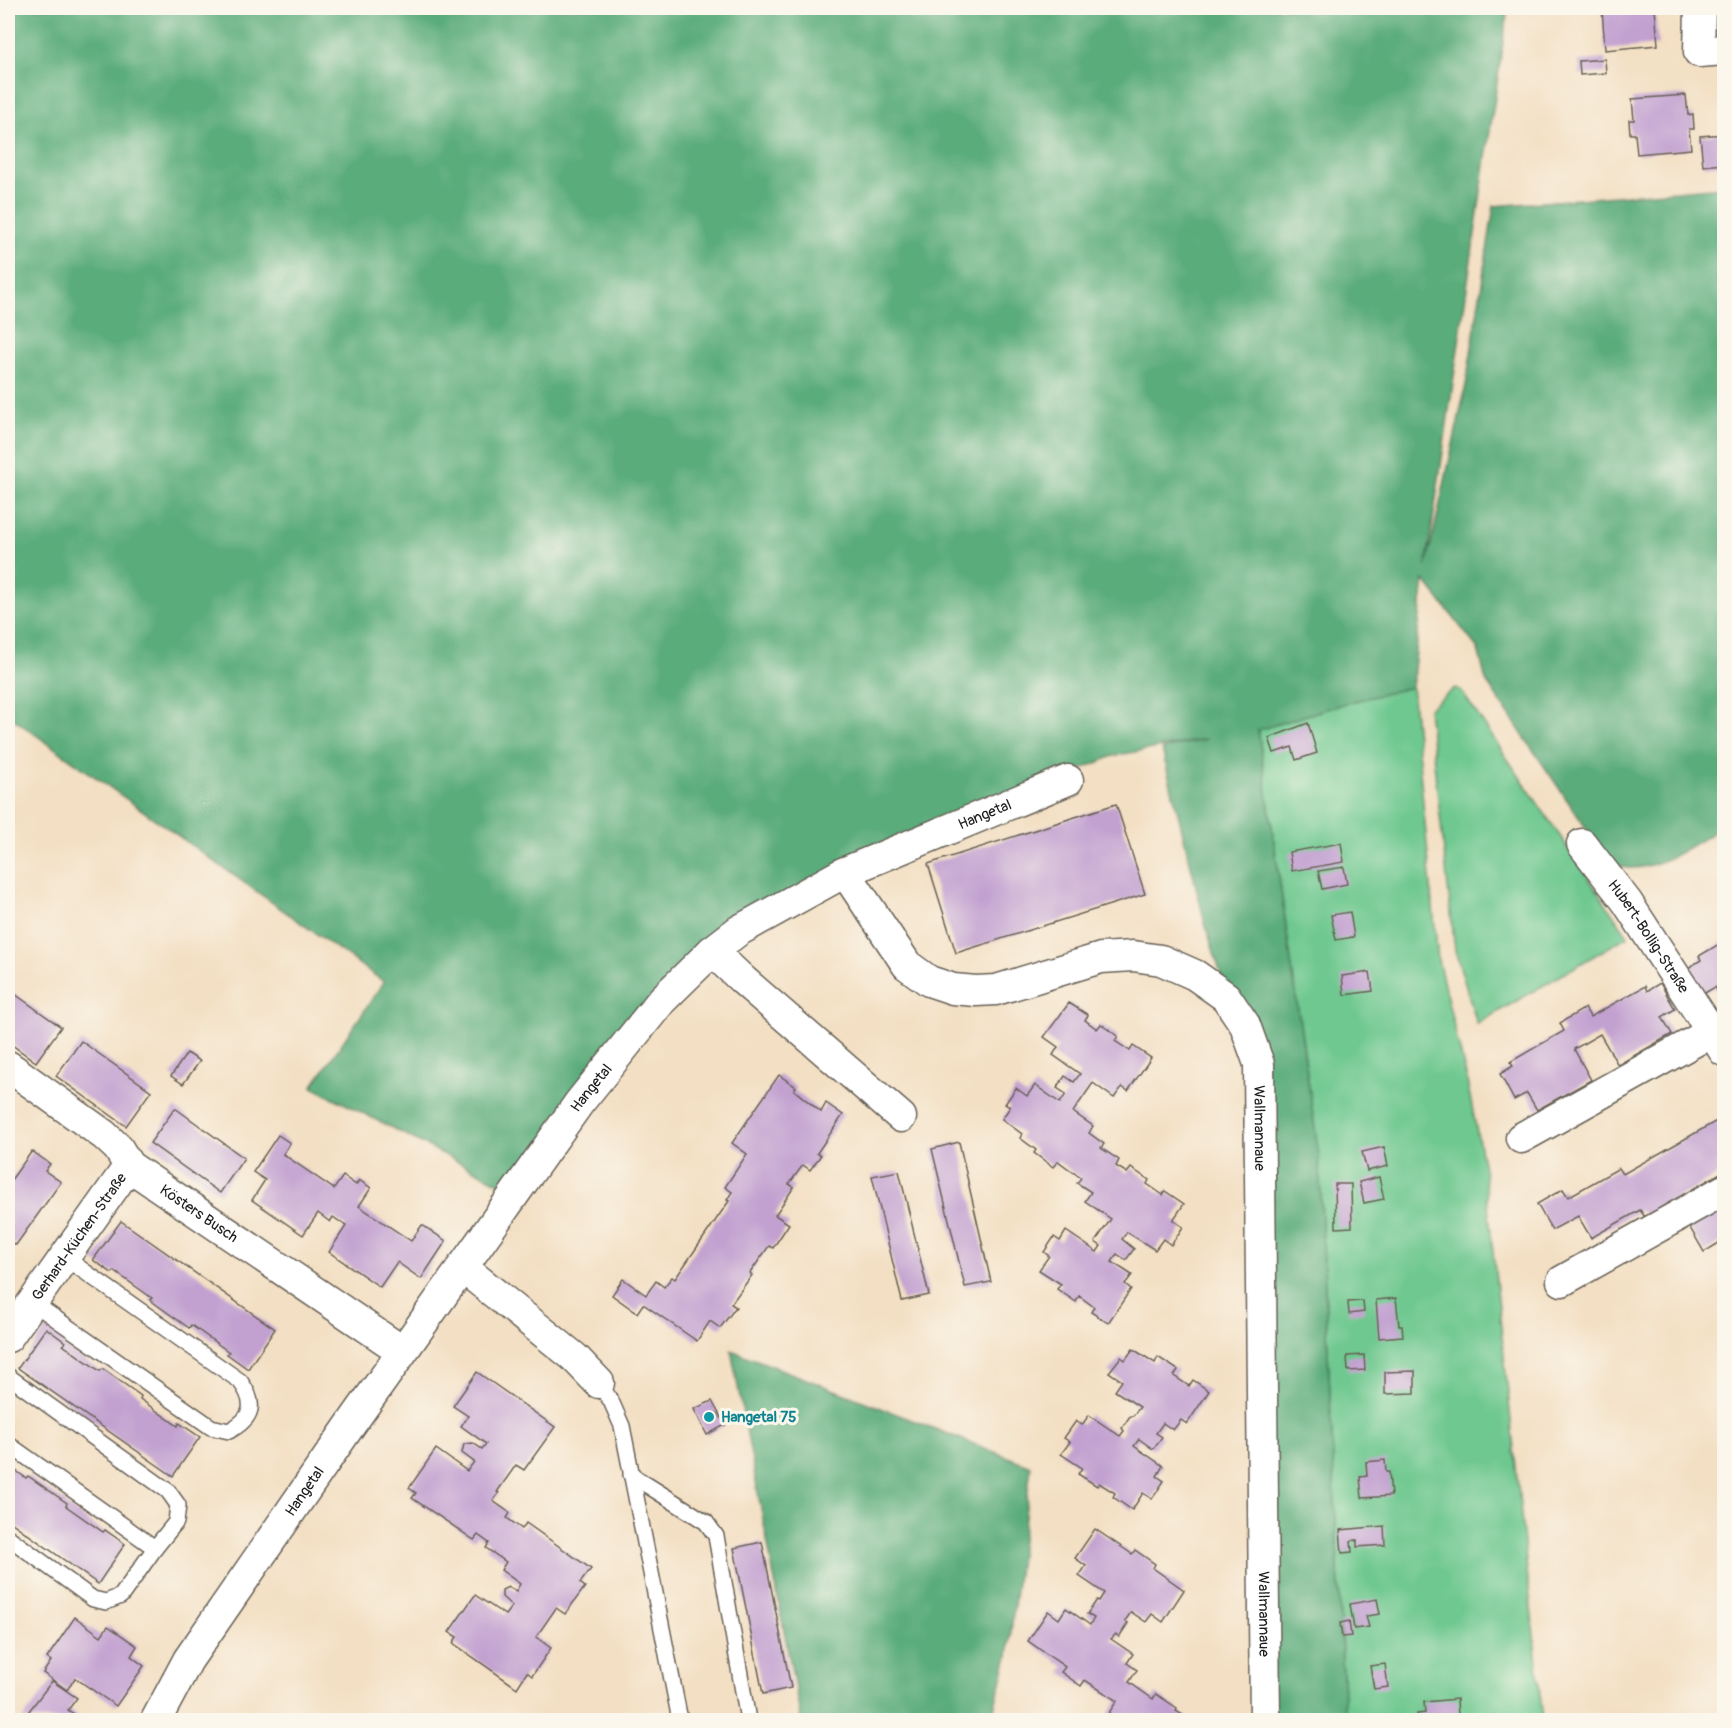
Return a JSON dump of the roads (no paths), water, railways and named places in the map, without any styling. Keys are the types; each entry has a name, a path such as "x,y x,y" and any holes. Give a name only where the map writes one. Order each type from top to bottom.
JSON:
{"street":[{"path":"1700,8 1699,52 1725,50"},
{"name":"Hangetal","path":"156,1720 188,1660 402,1351 579,1104 662,1000 712,951 738,931 845,873 1068,780"},
{"name":"Hubert-Bollig-Straße","path":"1521,1138 1720,1036 1627,902 1582,844"},
{"name":"Wallmannaue","path":"845,873 907,965 929,981 953,989 976,992 996,990 1101,958 1133,956 1161,960 1194,975 1226,998 1245,1025 1259,1064 1265,1720"},
{"path":"712,951 901,1117"},
{"name":"Kösters Busch","path":"8,1066 104,1135 118,1149 129,1166 402,1351"},
{"name":"Gerhard-Küchen-Straße","path":"8,1337 129,1166"},
{"path":"1562,1281 1725,1190"},
{"path":"462,1267 574,1357 599,1383"}],"lane":[{"path":"32,1302 211,1427 229,1431 243,1423 250,1409 250,1394 240,1381 64,1257"},
{"path":"8,1376 168,1491 178,1505 176,1522 121,1596 106,1602 93,1599 8,1538"},
{"path":"599,1383 611,1401 622,1426 680,1720"},
{"path":"8,1444 155,1548"},
{"path":"631,1475 706,1522 716,1536 748,1720"}],"place":[{"name":"Hangetal 75","path":"709,1417"}]}
